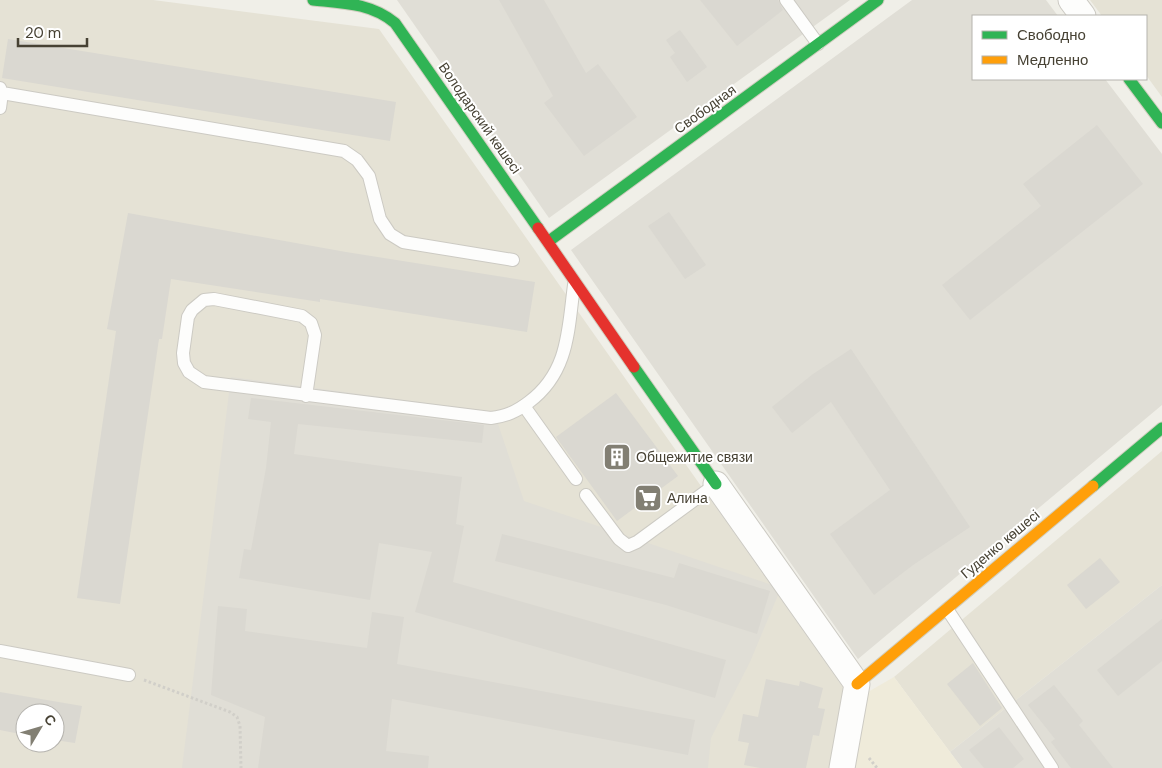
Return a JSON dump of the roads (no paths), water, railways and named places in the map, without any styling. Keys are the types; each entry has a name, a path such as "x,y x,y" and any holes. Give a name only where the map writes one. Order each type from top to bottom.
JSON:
{"street":[{"name":"Володарский көшесі","path":"313,0 373,8 385,14 403,34 549,241 716,484"},
{"name":"Свободная","path":"549,241 878,0"},
{"path":"1070,0 1082,15"},
{"path":"1130,80 1162,124"},
{"name":"Гуденко көшесі","path":"857,684 1162,428"},
{"path":"716,484 857,684 842,768"}],"lane":[{"path":"786,0 818,44"},
{"path":"0,108 1,91 344,151 357,160 369,176 380,219 390,234 403,242 514,260"},
{"path":"306,396 315,335 311,323 302,316 214,299 204,300 192,310 188,317 183,353 189,372 204,382 306,396 490,418 504,416 524,406 554,376 561,363 565,349 575,280"},
{"path":"524,406 576,479"},
{"path":"586,496 618,539 628,546 637,542 716,484"},
{"path":"947,609 1052,768"},
{"path":"0,651 129,675"}],"place":[{"name":"Общежитие связи","path":"617,457"},
{"name":"Алина","path":"648,498"}]}
